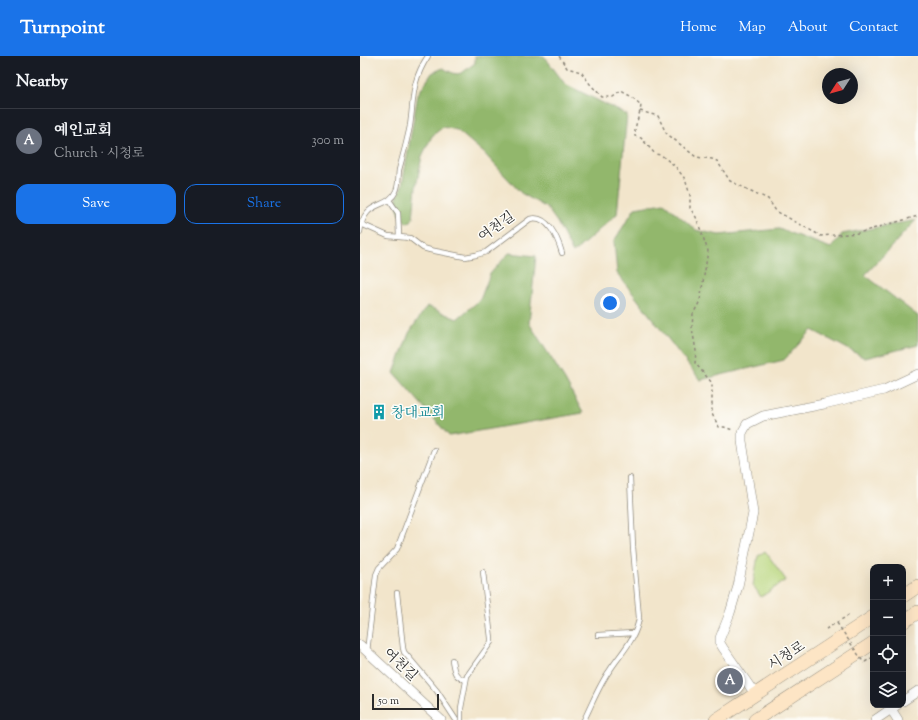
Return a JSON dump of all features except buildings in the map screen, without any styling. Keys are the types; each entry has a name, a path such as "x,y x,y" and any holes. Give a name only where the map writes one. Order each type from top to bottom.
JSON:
{"street":[{"path":"755,694 720,643 720,638 730,613 738,586 753,513 742,447 742,434 747,424 759,417 884,390 918,374"},
{"path":"906,594 918,586"},
{"path":"906,620 918,612"},
{"name":"시청로","path":"716,720 870,619"},
{"path":"755,720 870,645"},
{"name":"여천길","path":"363,648 441,720"},
{"path":"906,699 918,691"},
{"path":"875,720 893,708"},
{"path":"894,708 898,720"}],"lane":[{"path":"360,232 361,224 365,216 372,208 389,200 397,189 410,124 414,86 419,71 428,56"},
{"path":"389,200 398,213 399,236"},
{"name":"여천길","path":"361,224 388,236 410,238 423,248 460,257 472,256 486,252 530,219 535,218 540,219 547,224 556,237 562,253"},
{"path":"363,648 376,575 379,568 397,549 434,450"},
{"path":"584,720 608,672 626,649 639,618 633,547 630,478"},
{"path":"461,720 461,708 469,672 491,642 483,572"},
{"path":"397,593 404,652 437,691 456,720"},
{"path":"598,635 634,633"},
{"path":"452,660 455,675 466,680"}],"path":[{"path":"559,56 567,68 581,72 602,97 613,97 621,91 632,97 641,105 634,128 635,136 641,138 655,154 661,155 676,166 685,179 690,195 690,208 696,217 708,251 700,301 693,314 692,328 696,351 695,363 712,383 712,414 719,427 724,427 742,434"},
{"path":"640,111 658,116 666,133 696,157 717,161 730,181 768,199 776,211 822,236 858,232 918,216"},
{"path":"826,629 849,615"},
{"path":"837,623 864,663"}],"green space":[{"path":"475,56 544,56 565,84 627,115 617,214 573,253 557,222 547,208 521,193 484,153 457,130 443,127 432,136 422,156 416,187 413,218 407,223 401,215 397,205 397,198 402,186 418,94 432,73 443,68 457,74 463,72 475,63"},
{"path":"664,203 696,230 719,235 779,229 831,248 842,234 916,220 865,275 918,316 918,345 865,358 812,330 784,360 700,380 617,273 614,241 635,208"},
{"path":"509,253 536,256 529,323 565,380 583,413 449,436 394,373 409,333 427,306 457,319 480,300 490,274"},
{"path":"765,551 786,580 761,597 753,585 758,556"}],"place":[{"name":"창대교회","path":"379,412"},
{"name":"예인교회","path":"730,681"}]}
